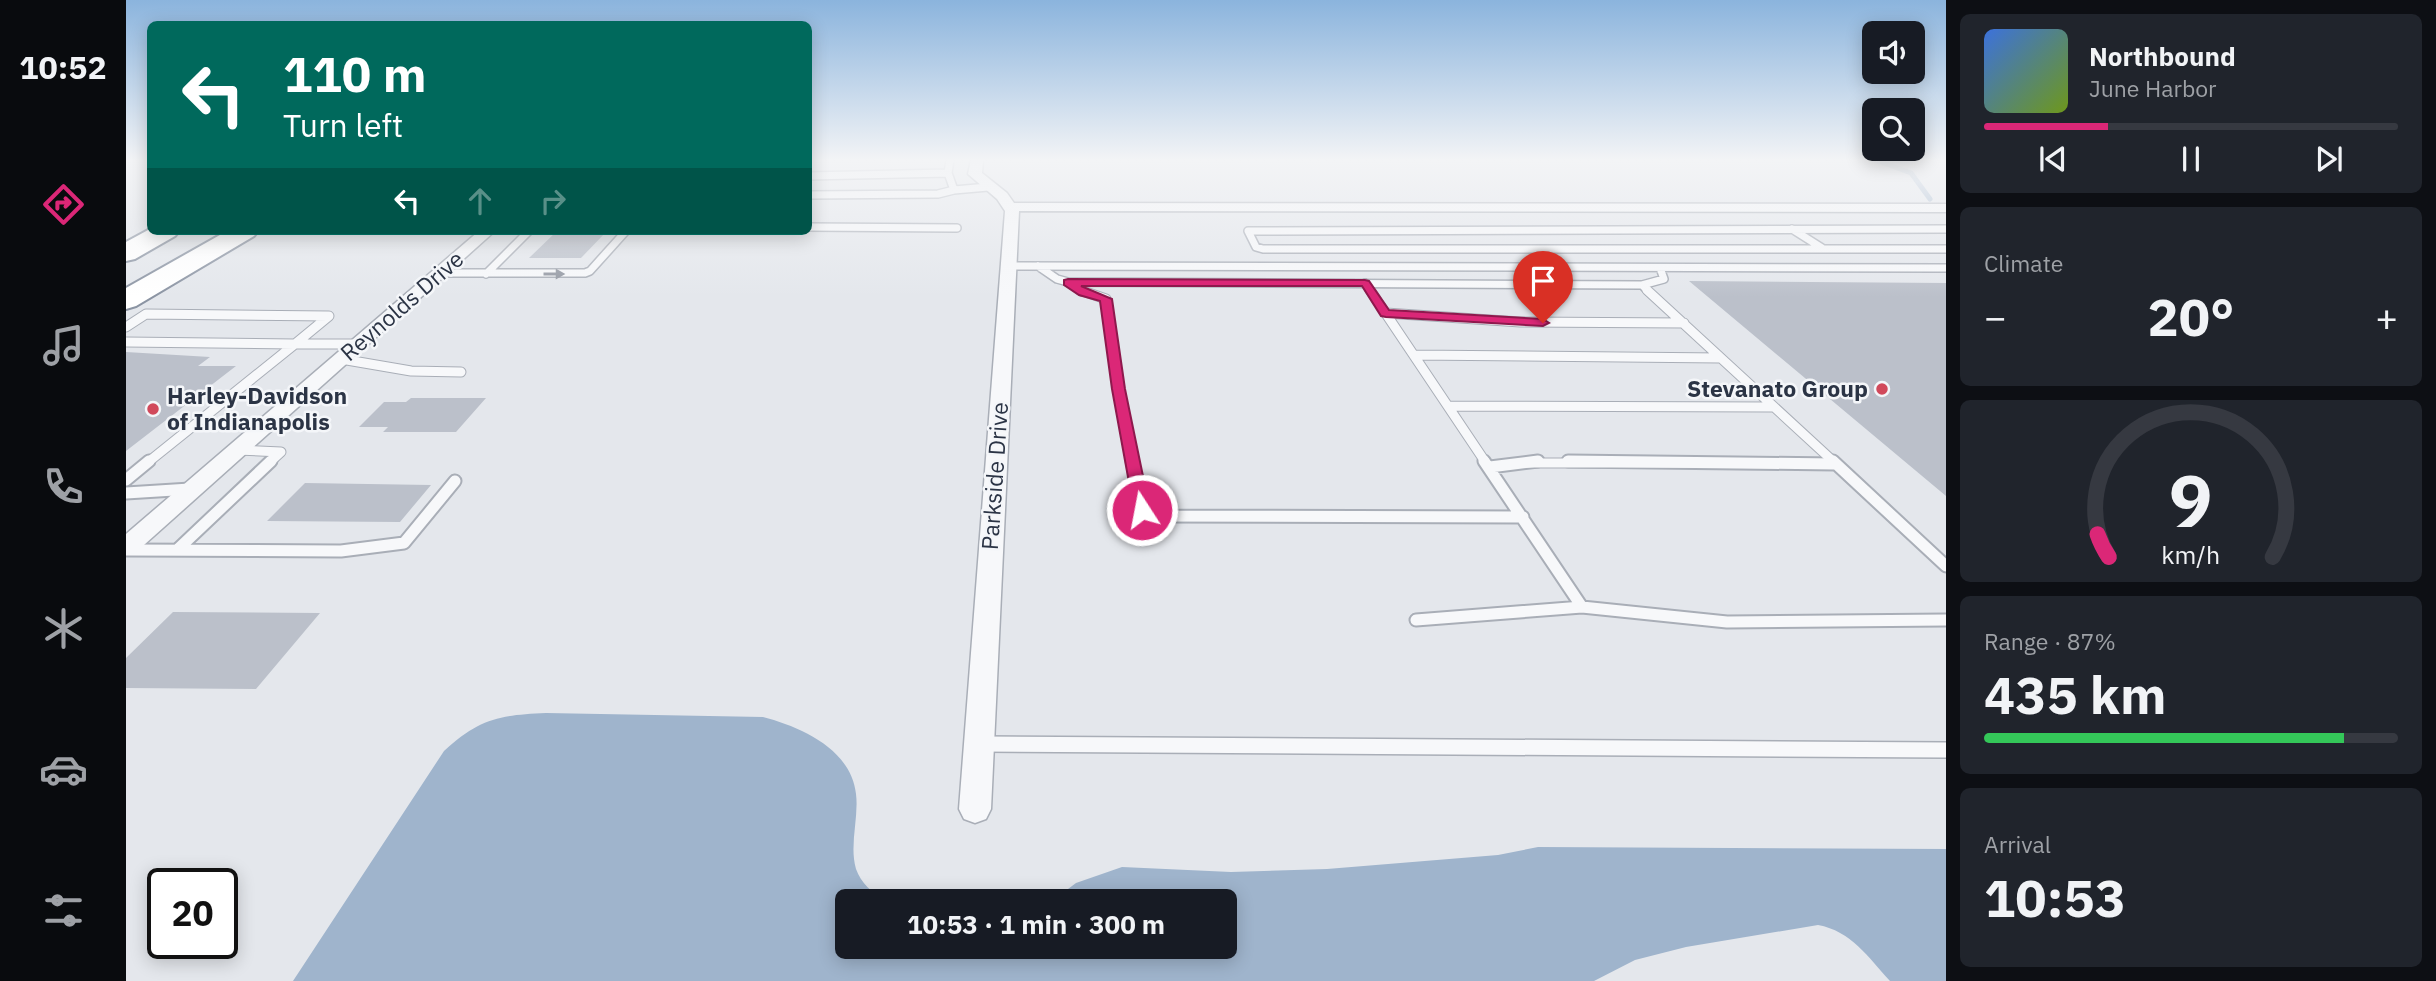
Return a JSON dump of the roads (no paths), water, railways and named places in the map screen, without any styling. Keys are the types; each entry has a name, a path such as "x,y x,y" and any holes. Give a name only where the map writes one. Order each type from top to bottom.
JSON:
{"highway":[{"path":"126,234 147,223"},
{"path":"126,253 159,235"},
{"path":"126,280 201,235"},
{"path":"126,300 237,235"}],"street":[{"path":"1009,207 1946,208"},
{"name":"Parkside Drive","path":"975,809 1009,266 1012,211 1009,207"},
{"name":"Reynolds Drive","path":"126,549 483,235"}],"lane":[{"path":"812,227 957,228"},
{"path":"1519,229 1536,248"},
{"path":"1792,229 1824,249"},
{"path":"1946,229 1248,231 1255,247 1263,249 1946,249"},
{"path":"486,274 525,235"},
{"path":"440,273 585,273 590,271 622,235"},
{"path":"1009,266 1946,268"},
{"path":"1038,266 1057,279 1068,282 1642,285 1664,279 1660,268"},
{"path":"1068,282 1083,292 1106,299 1118,389 1142,510 1152,516 1523,517"},
{"path":"1365,283 1582,607"},
{"path":"1642,285 1946,566"},
{"path":"1386,313 1520,322 1684,323"},
{"path":"126,327 146,314 329,316 126,480"},
{"path":"126,342 359,344"},
{"path":"1414,355 1720,358"},
{"path":"341,359 411,371 461,372"},
{"path":"1448,406 1773,407"},
{"path":"177,550 281,452 237,450"},
{"path":"1490,467 1541,461 1835,464"},
{"path":"126,549 341,551 404,542 454,481"},
{"path":"126,493 194,488"},
{"path":"1416,620 1582,607 1727,622 1946,620"},
{"path":"979,744 1946,750"}],"water":[{"path":"546,713 763,717 793,727 822,742 845,764 852,778 857,803 854,860 858,874 869,889 835,889 835,959 1237,959 1237,889 1068,889 1076,883 1122,867 1231,872 1327,869 1498,855 1538,847 1946,849 1946,981 1890,981 1849,939 1830,928 1818,925 1686,947 1635,960 1594,981 293,981 444,751 479,725 515,715"}],"place":[{"name":"Stevanato Group","path":"1882,389"},
{"name":"Harley-Davidson of Indianapolis","path":"153,409"}]}
